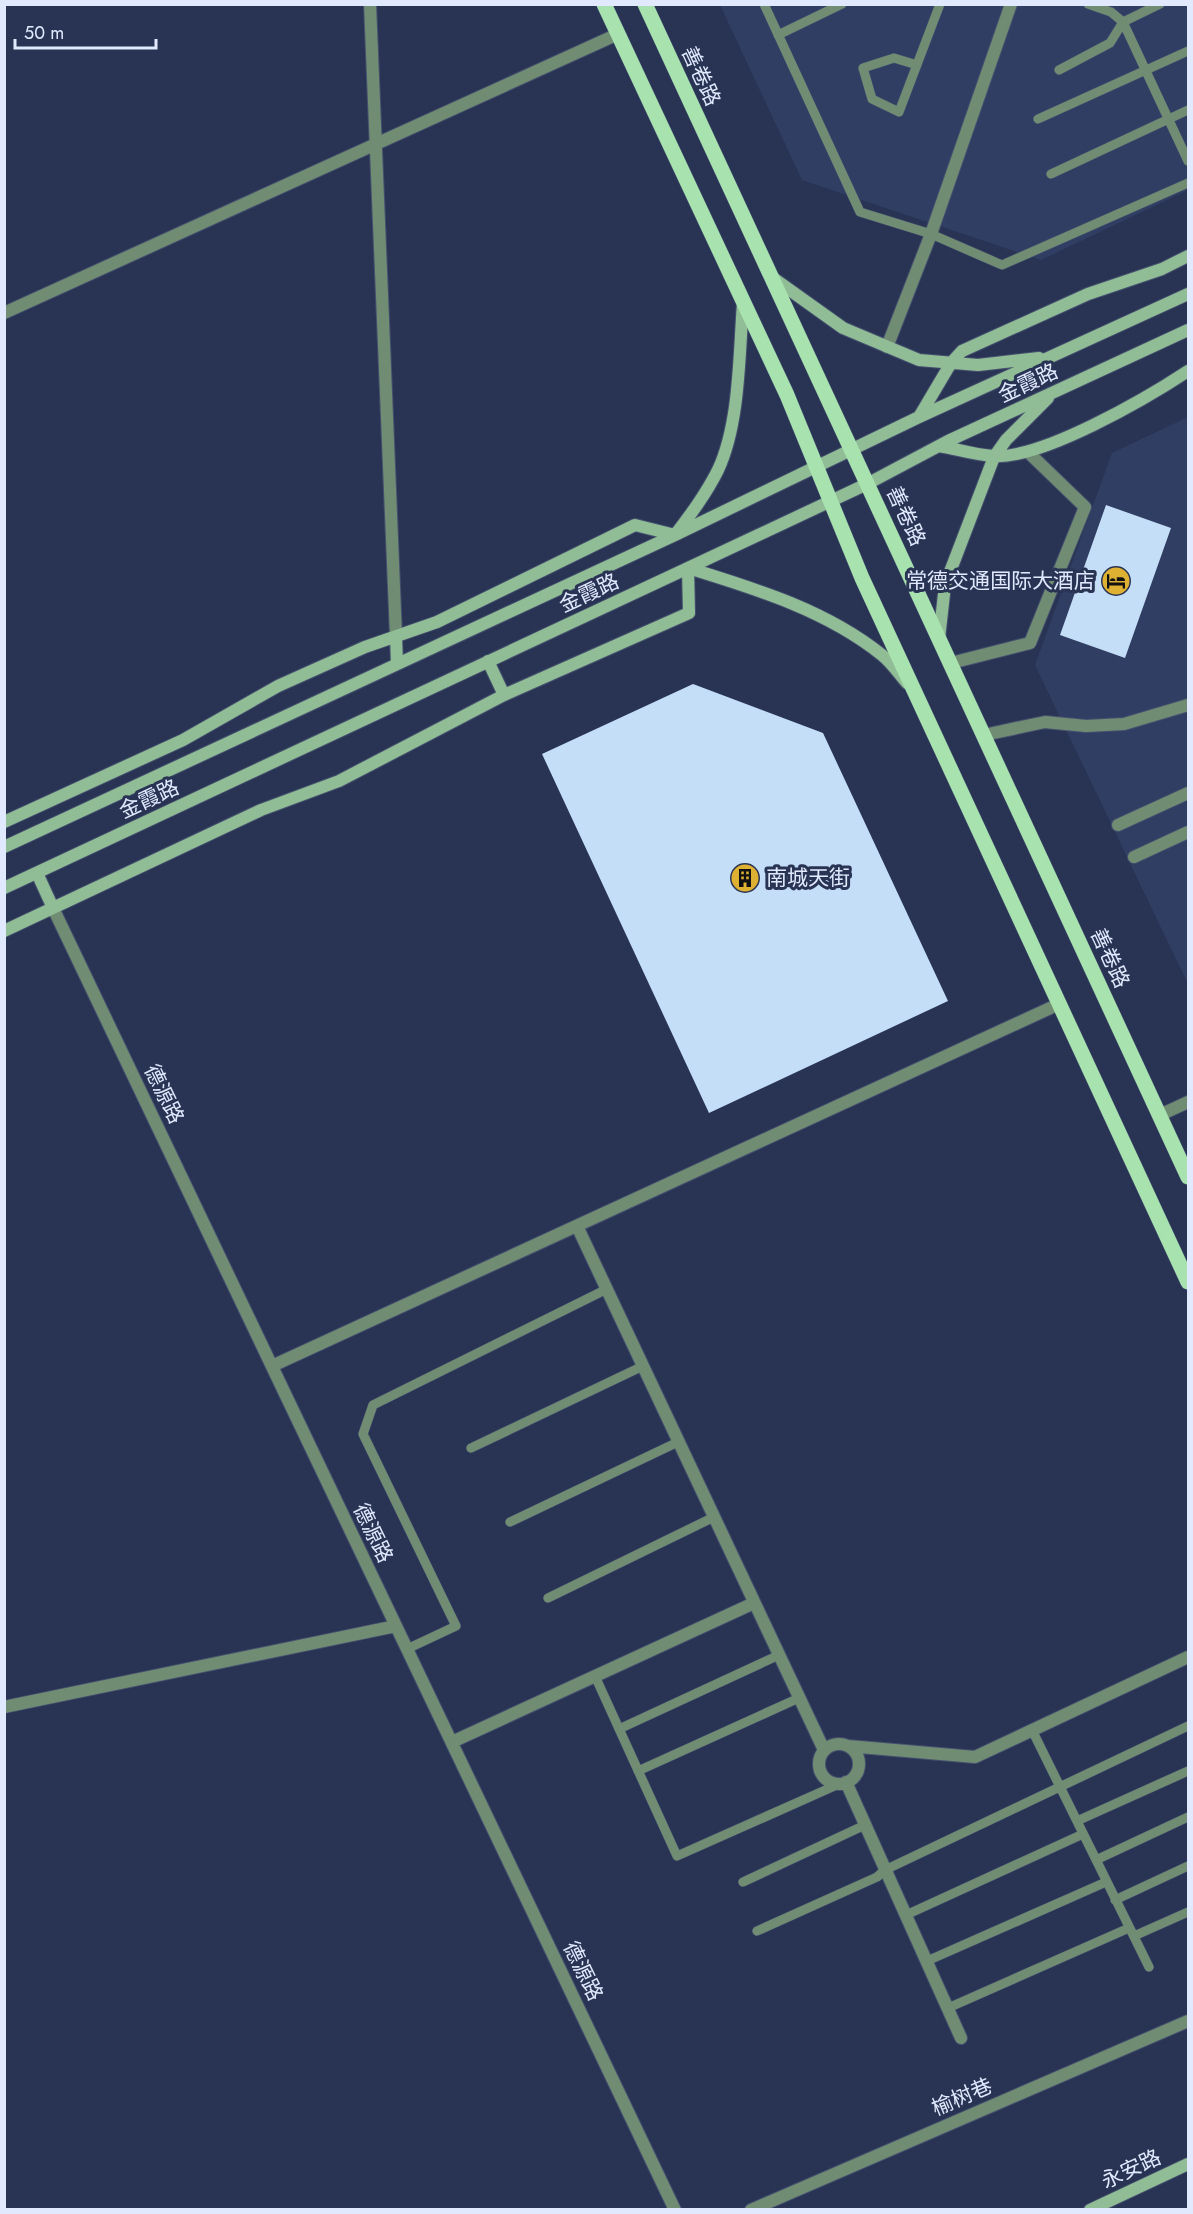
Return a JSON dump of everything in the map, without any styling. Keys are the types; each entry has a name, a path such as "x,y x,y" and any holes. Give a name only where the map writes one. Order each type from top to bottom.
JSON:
{"main road":[{"path":"604,4 744,302 818,467 829,501 915,693 1188,1282"},
{"name":"善卷路","path":"645,4 854,450 867,484 1188,1177"},
{"path":"919,417 951,363 962,351 1088,294 1162,269 1188,256"},
{"path":"773,278 843,328 919,360 978,365 1052,356"},
{"name":"金霞路","path":"4,847 675,536 919,417 1188,294"},
{"path":"4,822 190,736 278,686 463,609 635,525 675,536 701,500 721,459 736,390 744,302"},
{"name":"金霞路","path":"4,888 867,484 939,446 1188,330"},
{"path":"939,446 994,457 1029,453 1143,401 1188,371"},
{"path":"939,639 945,585 994,457 1006,440 1055,392"},
{"path":"4,931 261,810 339,781 504,695 689,613 688,568 796,604 844,629 884,656 915,693"},
{"path":"463,609 472,629"},
{"path":"396,636 397,664"},
{"path":"488,662 504,695"},
{"path":"190,736 200,756"},
{"path":"23,814 32,834"},
{"name":"德源路","path":"37,873 53,908"},
{"name":"永安路","path":"1090,2210 1188,2164"}],"street":[{"path":"370,4 396,636"},
{"path":"887,347 932,234 1011,4"},
{"path":"4,313 618,34"},
{"path":"951,663 1030,643 1085,507 1029,453"},
{"path":"984,735 1045,722 1086,726 1124,724 1188,705"},
{"path":"1118,825 1188,793"},
{"path":"1134,857 1188,832"},
{"name":"德源路","path":"53,908 675,2210"},
{"path":"272,1366 1059,1004"},
{"path":"1160,1115 1188,1102"},
{"path":"577,1226 824,1750"},
{"path":"452,1742 754,1603"},
{"path":"4,1707 396,1626"},
{"path":"848,1746 857,1755 858,1768 852,1779 843,1783 826,1780 818,1762 824,1750 836,1744 975,1757 1187,1662"},
{"path":"843,1783 865,1825 961,2038"},
{"name":"榆树巷","path":"751,2210 1188,2021"}],"lane":[{"path":"764,4 860,212 932,234 1002,265 1188,183"},
{"path":"778,35 842,4"},
{"path":"917,65 894,58 863,68 872,99 899,112 917,65 940,4"},
{"path":"1088,4 1111,12 1123,22 1188,161"},
{"path":"1059,70 1110,43 1123,22 1160,4"},
{"path":"1038,119 1188,51"},
{"path":"1051,174 1188,110"},
{"path":"407,1649 456,1626 363,1434 373,1405 607,1290"},
{"path":"471,1449 643,1366"},
{"path":"510,1522 678,1442"},
{"path":"548,1598 714,1517"},
{"path":"619,1729 779,1655"},
{"path":"595,1676 677,1856 843,1783"},
{"path":"638,1771 799,1698"},
{"path":"757,1931 877,1877 885,1870 1188,1726"},
{"path":"1032,1731 1149,1967"},
{"path":"1077,1821 1188,1771"},
{"path":"1096,1860 1188,1817"},
{"path":"743,1882 865,1825"},
{"path":"906,1916 1083,1834"},
{"path":"1115,1900 1188,1866"},
{"path":"927,1962 1106,1881"},
{"path":"948,2008 1131,1932 1188,1912"}],"shaded area":[{"path":"720,5 1188,5 1188,190 1041,260 802,180"},
{"path":"1188,417 1188,984 1035,665 1112,453"}],"building":[{"name":"常德交通国际大酒店","path":"1106,505 1171,528 1125,658 1060,635"},
{"name":"南城天街","path":"693,684 823,733 948,1001 709,1113 542,754"}],"place":[{"name":"常德交通国际大酒店","path":"1116,581"},
{"name":"南城天街","path":"745,878"}]}
